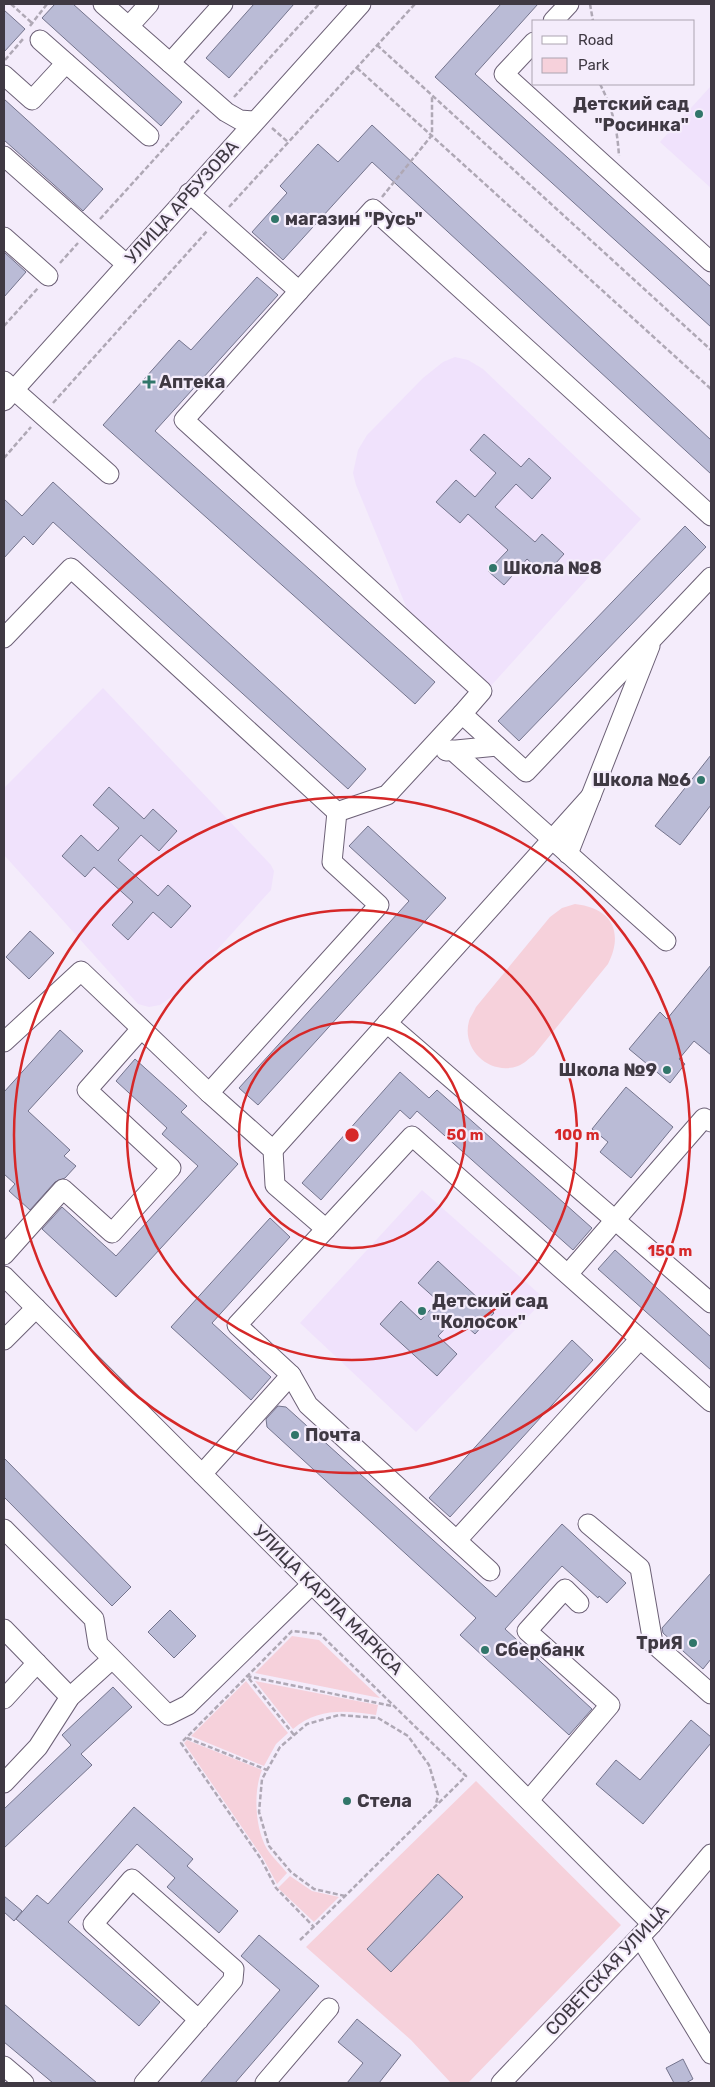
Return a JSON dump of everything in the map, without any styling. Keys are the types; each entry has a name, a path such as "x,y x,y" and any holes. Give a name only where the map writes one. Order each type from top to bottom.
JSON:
{"street":[{"path":"103,4 220,106 240,120 253,121"},
{"path":"129,26 149,4"},
{"path":"170,63 223,4"},
{"name":"УЛИЦА АРБУЗОВА","path":"7,390 126,264 253,121 361,4"},
{"path":"554,20 569,4"},
{"path":"40,40 149,136"},
{"path":"532,44 504,74 711,262"},
{"path":"4,75 32,100 66,63"},
{"path":"220,106 235,124 237,139"},
{"path":"4,156 126,264"},
{"path":"189,194 299,291"},
{"path":"337,812 387,795 482,691 184,420 373,208 711,516"},
{"path":"4,237 48,276"},
{"path":"7,390 108,474"},
{"path":"4,638 71,568 337,812"},
{"path":"462,714 526,772 711,577"},
{"path":"568,854 653,638"},
{"path":"426,753 497,746"},
{"path":"452,750 666,941"},
{"path":"273,1150 591,796"},
{"path":"209,1093 378,906 332,862 337,812"},
{"path":"4,1042 81,971 209,1093 273,1150 275,1185 326,1229"},
{"path":"387,1023 711,1303"},
{"path":"4,1255 63,1189 112,1233 172,1168 87,1090 142,1029"},
{"path":"568,1274 704,1118 711,1122"},
{"path":"490,1571 308,1405 291,1375 237,1325 412,1136 711,1402"},
{"name":"УЛИЦА КАРЛА МАРКСА","path":"4,1276 529,1800 646,1930 711,2054"},
{"path":"4,1340 36,1308"},
{"path":"457,1540 640,1339"},
{"path":"202,1474 291,1375"},
{"path":"588,1524 640,1568 653,1643 711,1694"},
{"path":"4,1529 94,1619 98,1644 168,1715 188,1705 312,1584"},
{"path":"529,1800 610,1705 527,1631 565,1589 579,1603"},
{"path":"4,1629 70,1697"},
{"path":"4,1783 38,1747 70,1697 112,1659"},
{"path":"4,1699 36,1663"},
{"name":"СОВЕТСКАЯ УЛИЦА","path":"501,2083 646,1930 711,1854"},
{"path":"144,2083 199,2020 233,1980 234,1969 132,1879 93,1924 199,2020"},
{"path":"265,2083 329,2008"},
{"path":"4,2066 24,2083"}],"path":[{"path":"11,4 31,22 40,40"},
{"path":"4,326 88,232 220,106 319,4"},
{"path":"590,4 593,20"},
{"path":"377,45 711,350"},
{"path":"357,67 711,390"},
{"path":"600,85 612,108 617,127 621,180"},
{"path":"373,208 432,135 432,96"},
{"path":"300,1940 314,1927 466,1776 320,1634 292,1631 181,1743 260,1858 276,1888 314,1927"},
{"path":"246,1676 394,1706"},
{"path":"246,1676 294,1735"},
{"path":"344,1896 314,1889 291,1872 268,1846 259,1812 262,1779 280,1747 307,1724 340,1715 378,1718 408,1736 430,1765 438,1795 436,1805"},
{"path":"186,1737 267,1770"}],"shaded area":[{"name":"Детский сад \"Росинка\"","path":"711,86 711,188 660,142"},
{"name":"Школа №8","path":"455,357 468,360 483,369 641,519 489,688 410,616 356,485 353,473 358,450 367,435 423,378 443,362"},
{"path":"103,688 271,865 274,871 271,890 180,991 160,1005 149,1007 138,1004 4,855 4,788"},
{"name":"Детский сад \"Колосок\"","path":"422,1190 545,1299 416,1432 300,1323"}],"green space":[{"path":"575,904 588,906 598,911 606,916 611,924 615,942 608,964 534,1055 518,1066 508,1068 488,1064 480,1058 469,1042 469,1021 476,1007 550,917 562,908"},
{"path":"292,1636 319,1640 380,1698 255,1673"},
{"path":"246,1681 288,1733 276,1744 264,1766 191,1736"},
{"path":"255,1681 378,1705 376,1715 332,1712 312,1717 293,1729"},
{"path":"187,1740 262,1770 256,1799 260,1831 267,1849 287,1873 277,1884 263,1858 184,1743"},
{"path":"476,1781 621,1925 468,2083 451,2083 411,2040 306,1947"},
{"path":"290,1876 312,1891 339,1897 314,1922 278,1888"}],"building":[{"path":"55,4 73,4 182,102 161,126 42,18"},
{"path":"254,4 294,4 229,78 206,58"},
{"path":"501,4 538,4 475,74 711,287 711,327 435,77"},
{"path":"4,10 25,29 4,52"},
{"path":"4,99 103,189 83,211 4,140"},
{"path":"372,125 711,440 711,474 372,162 283,260 252,232 287,193 280,186 318,144 338,162"},
{"path":"4,252 26,272 4,297"},
{"path":"257,277 278,295 155,431 435,682 415,704 103,425 179,340 191,350"},
{"path":"484,434 521,467 529,458 551,478 532,499 516,484 495,507 535,542 542,534 564,554 545,575 527,559 504,585 488,571 508,550 468,514 460,523 436,502 456,480 475,497 496,473 470,450"},
{"path":"53,482 366,769 348,789 53,522 33,545 24,536 4,558 4,499 22,516"},
{"path":"685,526 706,547 519,741 498,721"},
{"name":"Школа №6","path":"711,755 711,805 680,845 655,826"},
{"path":"109,787 144,819 153,809 177,831 159,851 141,835 118,860 158,896 168,885 191,906 171,928 153,912 128,940 112,925 133,902 94,867 85,877 62,856 81,835 98,851 119,828 93,805"},
{"path":"368,826 446,898 258,1105 239,1088 409,901 349,846"},
{"path":"30,931 54,953 29,979 6,957"},
{"path":"711,965 711,1055 694,1041 679,1059 685,1064 670,1083 629,1049 660,1012 667,1019"},
{"path":"60,1030 83,1051 28,1111 70,1150 64,1156 76,1166 65,1178 55,1182 30,1210 9,1191 15,1184 4,1174 4,1092"},
{"path":"135,1059 187,1106 181,1112 238,1164 116,1297 42,1229 62,1207 116,1256 198,1166 162,1134 167,1128 116,1081"},
{"path":"400,1072 429,1098 437,1090 592,1228 573,1250 417,1111 410,1119 400,1110 321,1200 302,1183"},
{"path":"626,1087 673,1127 631,1178 600,1152 608,1142 592,1129"},
{"path":"270,1218 290,1237 212,1323 271,1377 251,1400 171,1327"},
{"path":"615,1250 711,1337 711,1370 598,1269"},
{"path":"438,1261 494,1313 475,1334 456,1317 438,1336 457,1354 437,1376 380,1324 401,1301 421,1320 438,1301 418,1283"},
{"path":"572,1340 593,1360 450,1517 429,1498"},
{"path":"278,1406 286,1407 496,1597 562,1524 626,1583 607,1603 599,1596 598,1598 562,1566 505,1629 592,1709 569,1735 460,1635 476,1618 267,1427 266,1419"},
{"path":"4,1458 131,1587 112,1606 4,1497"},
{"path":"711,1573 711,1659 703,1669 663,1633 662,1628"},
{"path":"170,1610 196,1636 174,1658 148,1632"},
{"path":"113,1687 132,1707 81,1754 92,1765 4,1848 4,1809 71,1745 62,1735"},
{"path":"691,1720 711,1737 711,1743 643,1824 596,1784 616,1760 640,1780"},
{"path":"134,1807 193,1859 187,1866 238,1911 219,1933 167,1887 175,1878 137,1844 68,1922 160,2002 139,2026 16,1919 37,1895 48,1904"},
{"path":"438,1874 463,1897 391,1972 367,1949"},
{"path":"4,1896 22,1911 14,1921 4,1912"},
{"path":"259,1935 319,1986 235,2083 200,2083 280,1990 241,1956"},
{"path":"4,2004 97,2083 53,2083 4,2042"},
{"path":"357,2019 401,2055 379,2083 347,2083 363,2063 338,2042"},
{"path":"683,2059 693,2079 686,2083 674,2083 666,2068"}],"place":[{"name":"Детский сад \"Росинка\"","path":"699,114"},
{"name":"магазин \"Русь\"","path":"275,219"},
{"name":"Аптека","path":"149,382"},
{"name":"Школа №8","path":"493,568"},
{"name":"Школа №6","path":"701,780"},
{"name":"Школа №9","path":"667,1070"},
{"name":"Детский сад \"Колосок\"","path":"422,1311"},
{"name":"Почта","path":"295,1435"},
{"name":"ТриЯ","path":"693,1643"},
{"name":"Сбербанк","path":"485,1650"},
{"name":"Стела","path":"347,1801"}]}
